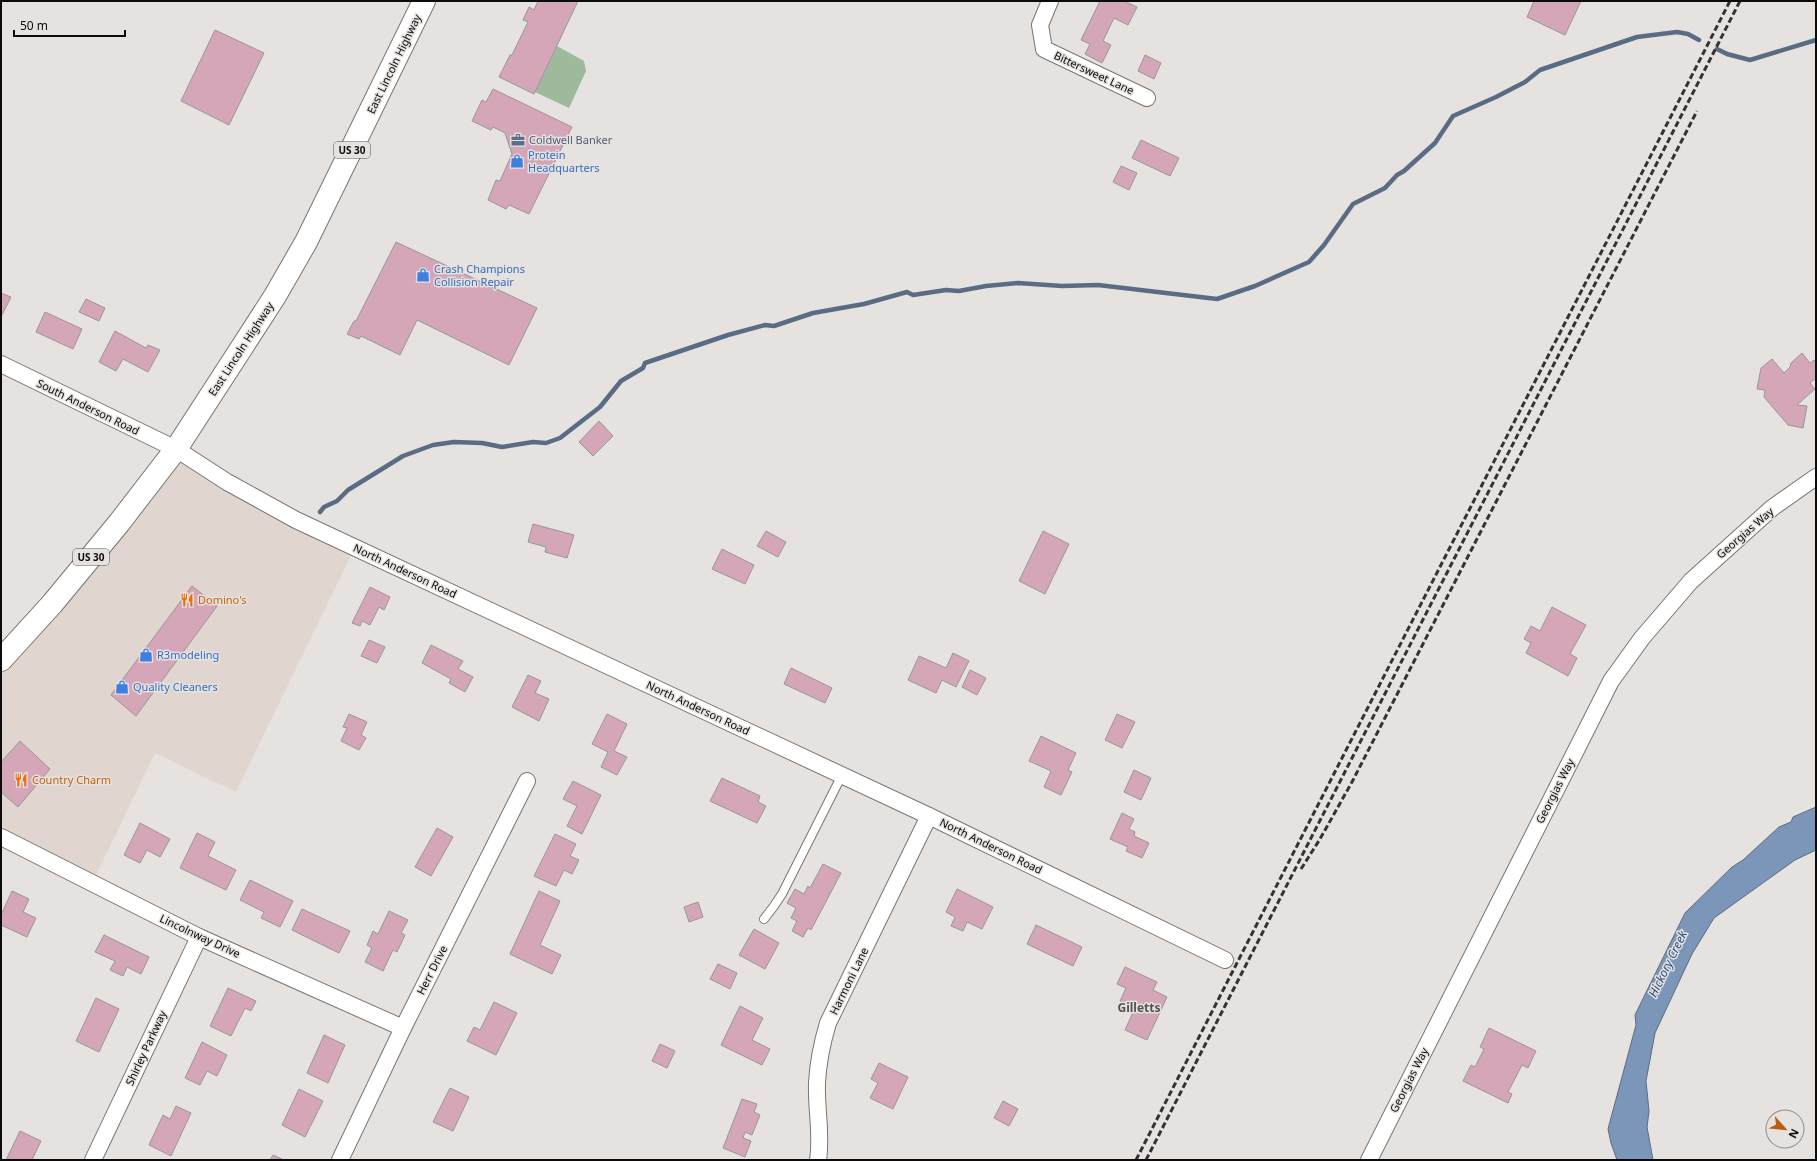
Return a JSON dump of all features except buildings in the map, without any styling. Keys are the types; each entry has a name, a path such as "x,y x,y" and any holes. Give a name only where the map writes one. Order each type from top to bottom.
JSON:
{"main road":[{"name":"East Lincoln Highway","path":"1,660 52,604 119,523 176,449 247,340 306,242 424,1"}],"street":[{"name":"Bittersweet Lane","path":"1050,1 1040,25 1044,49 1147,98"},
{"name":"South Anderson Road","path":"1,364 176,449"},
{"name":"North Anderson Road","path":"176,449 227,482 296,520 929,816 1225,960"},
{"name":"Georgias Way","path":"1369,1160 1611,681 1642,638 1691,580 1772,508 1816,477"},
{"name":"Herr Drive","path":"340,1160 403,1028 527,781"},
{"name":"Harmoni Lane","path":"818,1160 820,1147 817,1083 819,1060 828,1023 929,816"},
{"name":"Lincolnway Drive","path":"1,837 199,937 403,1028"},
{"name":"Shirley Parkway","path":"93,1160 199,937"}],"lane":[{"path":"764,919 782,894 842,775"}],"shaded area":[{"path":"176,454 353,551 236,792 155,753 94,879 1,832 1,666"}],"green space":[{"path":"557,46 584,61 586,71 569,108 535,92"}],"water":[{"name":"Hickory Creek","path":"1816,807 1816,850 1795,860 1714,918 1692,954 1655,1033 1646,1081 1649,1111 1647,1127 1653,1160 1617,1160 1608,1129 1636,1025 1635,1015 1685,913 1732,867 1743,860 1779,827 1791,822 1793,817"}],"waterway":[{"path":"320,512 324,507 337,501 348,490 403,456 433,445 454,442 482,443 502,447 533,442 546,443 560,438 600,407 621,381 643,368 645,363 728,335 765,325 774,326 813,313 864,304 907,292 913,295 946,290 959,291 986,286 1018,283 1062,286 1098,285 1217,299 1255,286 1309,262 1324,245 1353,204 1385,188 1397,175 1404,171 1435,143 1453,116 1525,82 1540,70 1637,37 1677,32 1688,34 1699,40"},
{"path":"1717,49 1727,54 1750,60 1816,40"}],"railway":[{"path":"1136,1160 1730,1"},
{"path":"1146,1160 1740,1"},
{"path":"1301,869 1320,839 1352,782 1697,111"}],"place":[{"name":"Coldwell Banker","path":"518,140"},
{"name":"Protein Headquarters","path":"517,161"},
{"name":"Crash Champions Collision Repair","path":"423,275"},
{"name":"Domino's","path":"187,600"},
{"name":"R3modeling","path":"146,655"},
{"name":"Quality Cleaners","path":"122,687"},
{"name":"Country Charm","path":"21,780"}],"district":[{"name":"Gilletts","path":"1139,1008"}]}
